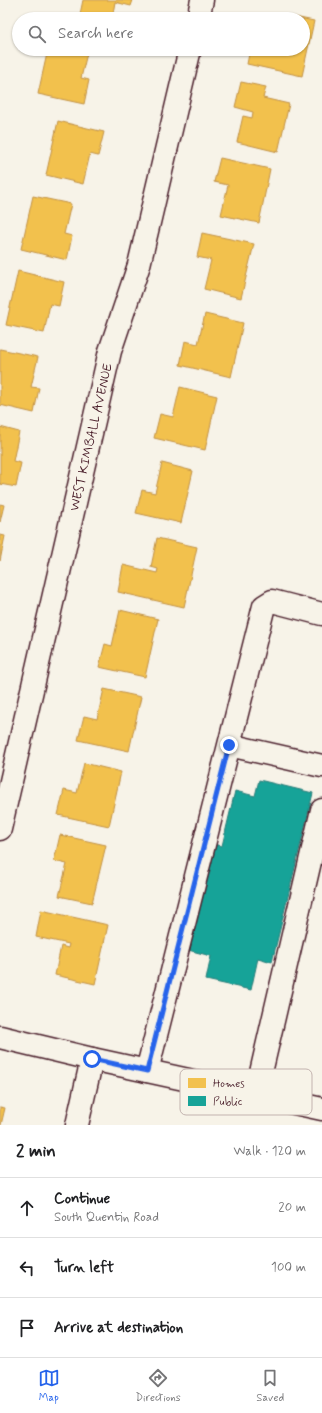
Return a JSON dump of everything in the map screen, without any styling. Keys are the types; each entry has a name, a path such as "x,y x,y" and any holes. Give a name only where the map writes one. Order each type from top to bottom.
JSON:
{"street":[{"path":"199,12 202,0"},
{"name":"WEST KIMBALL AVENUE","path":"0,829 110,351 139,265 188,56"},
{"path":"147,1071 264,606 272,600 322,614"},
{"path":"229,745 322,766"},
{"path":"262,1069 322,810"},
{"path":"0,1037 180,1078"},
{"path":"77,1125 92,1059"},
{"path":"312,1106 322,1108"}],"building: Homes":[{"path":"83,0 133,0 131,6 115,2 113,12 80,12"},
{"path":"310,20 314,21 310,39"},
{"path":"46,56 86,56 81,78 89,80 84,104 38,94"},
{"path":"249,56 306,56 302,76 247,64"},
{"path":"241,82 266,87 263,98 289,104 278,152 237,142 243,116 252,118 253,112 235,107"},
{"path":"58,121 104,132 98,156 90,154 83,184 46,175"},
{"path":"220,158 270,169 259,223 221,215 228,185 214,182"},
{"path":"33,196 71,204 64,234 72,236 67,260 21,249"},
{"path":"202,233 254,244 241,298 204,289 211,260 197,257"},
{"path":"18,271 64,282 59,306 50,304 44,333 6,325"},
{"path":"205,314 243,323 231,377 180,365 185,341 198,344"},
{"path":"0,349 38,357 31,387 39,388 34,413 0,405"},
{"path":"180,387 217,396 205,450 154,438 160,414 173,417"},
{"path":"0,427 19,432 13,461 21,463 16,487 0,484"},
{"path":"162,463 193,471 181,523 136,513 142,490 155,493"},
{"path":"0,504 4,505 0,522"},
{"path":"0,535 5,536 0,561"},
{"path":"157,538 197,547 184,607 118,592 123,565 157,573 158,569 151,567"},
{"path":"120,610 158,619 145,677 99,667 105,644 112,646"},
{"path":"104,689 141,697 129,751 78,740 84,716 97,719"},
{"path":"84,763 121,772 109,826 58,815 64,790 77,793"},
{"path":"60,835 106,845 92,903 59,896 67,864 54,861"},
{"path":"41,910 108,925 95,984 55,975 61,946 68,948 69,944 36,937"},
{"path":"0,1107 5,1108 1,1125 0,1125"}],"building: Public":[{"path":"259,780 313,793 272,962 258,958 251,990 206,980 211,956 188,950 213,844 222,846 235,791 255,796"}],"route":[{"path":"92,1059 147,1071 229,745"}]}
